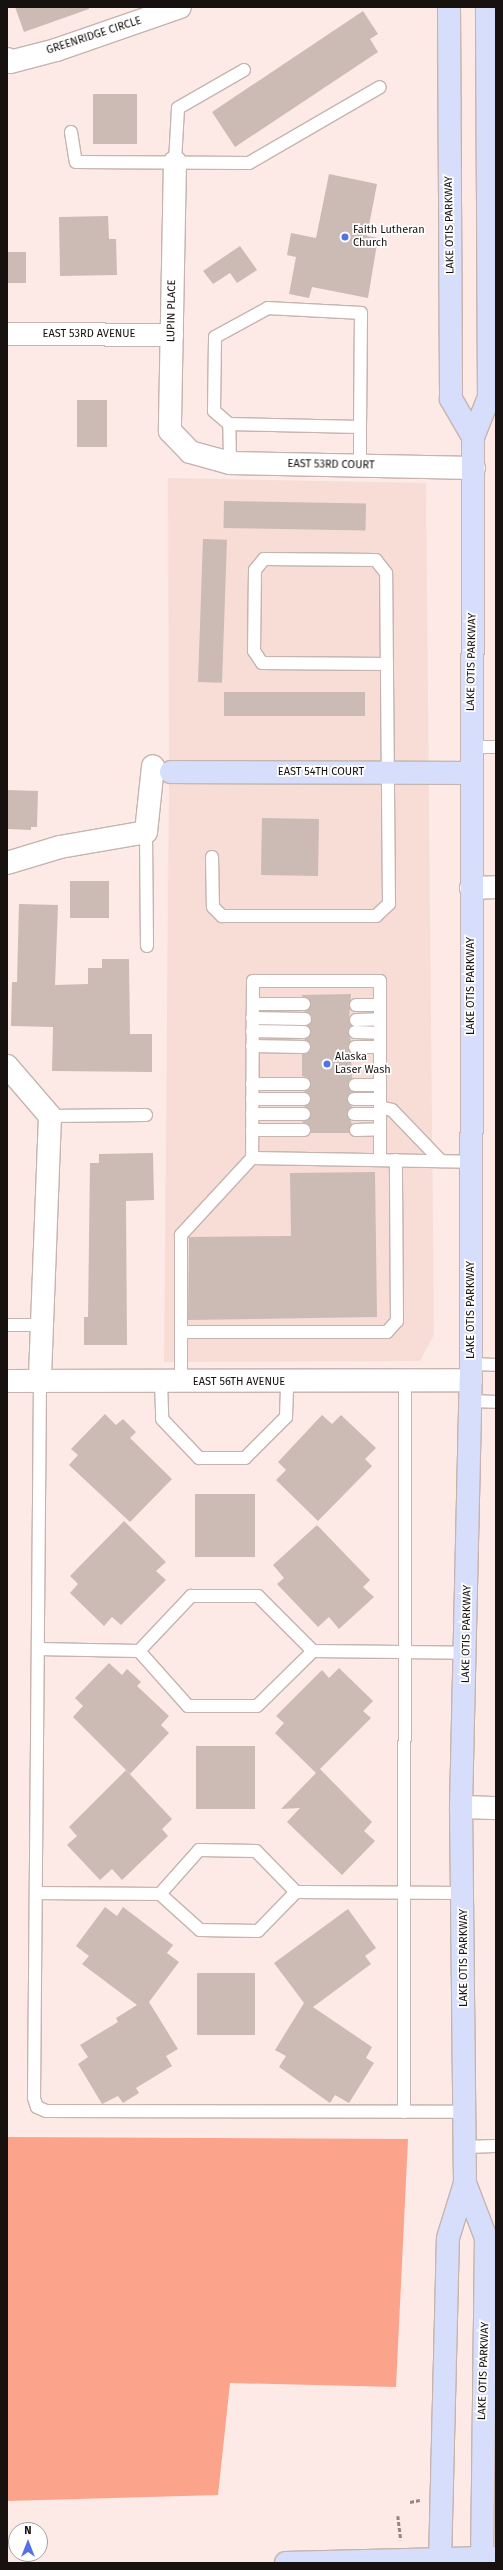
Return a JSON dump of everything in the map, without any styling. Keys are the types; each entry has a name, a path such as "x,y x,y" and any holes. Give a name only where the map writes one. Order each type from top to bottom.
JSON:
{"main road":[{"name":"LAKE OTIS PARKWAY","path":"450,7 451,399 473,437"},
{"name":"LAKE OTIS PARKWAY","path":"487,7 492,172 489,397 473,437 474,468 470,773 471,1382 462,1807 466,2183 491,2249 487,2560"},
{"name":"EAST 54TH COURT","path":"162,769 470,773"},
{"name":"LAKE OTIS PARKWAY","path":"440,2561 448,2238 466,2183"},
{"path":"286,2563 487,2560"}],"street":[{"name":"GREENRIDGE CIRCLE","path":"7,60 10,62 56,50 180,7"},
{"name":"LUPIN PLACE","path":"175,162 170,431 190,452"},
{"name":"EAST 53RD AVENUE","path":"7,334 172,335"},
{"name":"EAST 53RD COURT","path":"190,452 230,463 474,468"},
{"path":"7,863 60,847 146,832 162,769"},
{"path":"471,888 496,887"},
{"path":"7,1066 50,1116 40,1382"},
{"name":"EAST 56TH AVENUE","path":"7,1381 471,1382"},
{"path":"462,1807 496,1808"}],"lane":[{"path":"175,162 178,108 244,70"},
{"path":"71,132 76,162 249,163 380,87"},
{"path":"360,427 229,424 214,411 215,337 268,308 361,313 360,466"},
{"path":"229,424 230,463"},
{"path":"212,857 213,907 222,916 376,916 389,904 388,773 387,664 386,573 376,560 264,559 255,570 254,651 262,663 387,664"},
{"path":"471,747 496,746"},
{"path":"146,832 147,946"},
{"path":"286,1381 286,1417 245,1458 199,1458 162,1420 181,1332 181,1235 252,1158 253,981 380,981 380,1160"},
{"path":"253,1004 304,1004"},
{"path":"356,1005 380,1005"},
{"path":"252,1018 305,1019"},
{"path":"356,1020 380,1020"},
{"path":"252,1031 304,1032"},
{"path":"355,1032 380,1032"},
{"path":"252,1046 304,1046"},
{"path":"355,1046 380,1047"},
{"path":"252,1084 304,1084"},
{"path":"355,1085 380,1085"},
{"path":"252,1099 304,1099"},
{"path":"354,1099 392,1110 441,1161"},
{"path":"354,1114 380,1107"},
{"path":"252,1114 304,1114"},
{"path":"50,1116 146,1115"},
{"path":"356,1130 380,1129"},
{"path":"252,1130 304,1130"},
{"path":"252,1158 471,1162"},
{"path":"181,1332 387,1332 397,1321 396,1160"},
{"path":"7,1325 42,1325"},
{"path":"496,1365 471,1382 496,1402"},
{"path":"404,2112 405,1381"},
{"path":"40,1382 34,2098 37,2107 46,2111 465,2112"},
{"path":"38,1650 140,1651 191,1596 258,1596 313,1651 466,1654"},
{"path":"140,1651 188,1706 257,1706 313,1651"},
{"path":"160,1894 199,1850 256,1852 296,1892 464,1892"},
{"path":"36,1893 160,1894 200,1930 258,1931 296,1892"},
{"path":"465,2147 496,2146"}],"shaded area":[{"path":"168,478 426,483 434,1335 420,1361 164,1362 169,782"},
{"path":"7,2137 408,2139 396,2387 230,2383 218,2495 7,2501"}],"building":[{"path":"15,7 89,7 89,9 24,32"},
{"path":"363,11 378,34 370,39 378,52 235,147 212,112"},
{"path":"93,94 137,94 137,144 93,144"},
{"name":"Faith Lutheran Church","path":"329,174 377,184 367,236 378,238 368,298 312,287 309,298 289,294 296,257 287,255 291,233 316,238"},
{"path":"108,216 109,239 116,239 117,275 60,276 59,217"},
{"path":"240,246 257,270 237,283 230,273 213,284 203,271"},
{"path":"7,252 26,252 26,283 7,283"},
{"path":"77,400 107,400 107,447 77,447"},
{"path":"224,501 366,503 366,530 224,528"},
{"path":"203,539 227,540 222,683 198,682"},
{"path":"224,692 365,692 365,716 224,716"},
{"path":"7,790 38,791 37,827 31,827 31,830 7,829"},
{"path":"262,818 319,819 318,876 261,875"},
{"path":"70,881 109,881 109,918 70,918"},
{"path":"19,904 58,905 55,985 88,984 88,968 102,968 102,959 129,959 130,1034 152,1034 152,1072 52,1071 53,1027 11,1026 12,982 17,982"},
{"name":"Alaska Laser Wash","path":"351,994 349,1020 351,1026 348,1032 351,1041 348,1047 351,1054 352,1078 348,1085 352,1092 347,1099 352,1107 347,1114 352,1124 349,1133 311,1133 310,1126 302,1122 311,1114 304,1106 311,1102 310,1095 304,1092 311,1084 308,1078 302,1076 302,1054 308,1053 311,1048 304,1040 311,1033 308,1026 312,1016 304,1011 311,1004 301,995"},
{"path":"153,1153 154,1200 126,1201 127,1345 84,1345 84,1317 88,1317 90,1163 99,1163 99,1154"},
{"path":"375,1172 377,1317 188,1320 189,1237 291,1236 290,1173"},
{"path":"105,1414 116,1425 123,1419 136,1432 130,1438 172,1479 130,1522 69,1465 78,1455 71,1449"},
{"path":"322,1415 332,1424 341,1415 376,1448 365,1459 372,1466 318,1521 276,1480 286,1470 278,1462"},
{"path":"195,1494 255,1494 255,1557 195,1557"},
{"path":"124,1521 166,1562 156,1571 166,1580 121,1625 112,1617 104,1626 70,1593 78,1584 70,1576"},
{"path":"317,1525 370,1580 363,1587 374,1597 339,1629 329,1617 318,1627 277,1584 284,1578 273,1565"},
{"path":"109,1663 122,1675 127,1669 141,1682 137,1686 169,1716 161,1725 169,1733 130,1774 73,1717 83,1706 75,1698"},
{"path":"339,1668 373,1701 363,1711 371,1718 320,1769 372,1822 364,1831 375,1841 342,1875 287,1822 300,1808 281,1809 316,1773 275,1733 284,1723 276,1716 322,1670 329,1678"},
{"path":"196,1746 255,1746 255,1809 196,1809"},
{"path":"126,1770 172,1819 162,1829 168,1836 122,1880 112,1869 100,1880 67,1845 77,1836 69,1827"},
{"path":"105,1907 117,1916 123,1907 173,1945 167,1953 179,1962 149,2002 178,2049 166,2056 172,2066 136,2088 139,2093 123,2103 118,2096 102,2104 78,2064 88,2057 80,2045 118,2022 116,2018 137,2005 82,1964 89,1956 76,1946"},
{"path":"348,1909 376,1948 365,1956 371,1964 313,2007 372,2047 366,2058 374,2063 349,2103 335,2095 330,2103 279,2067 286,2056 275,2050 304,2003 274,1963"},
{"path":"197,1973 255,1973 255,2035 197,2035"}],"place":[{"name":"Faith Lutheran Church","path":"345,237"},
{"name":"Alaska Laser Wash","path":"327,1064"}]}
